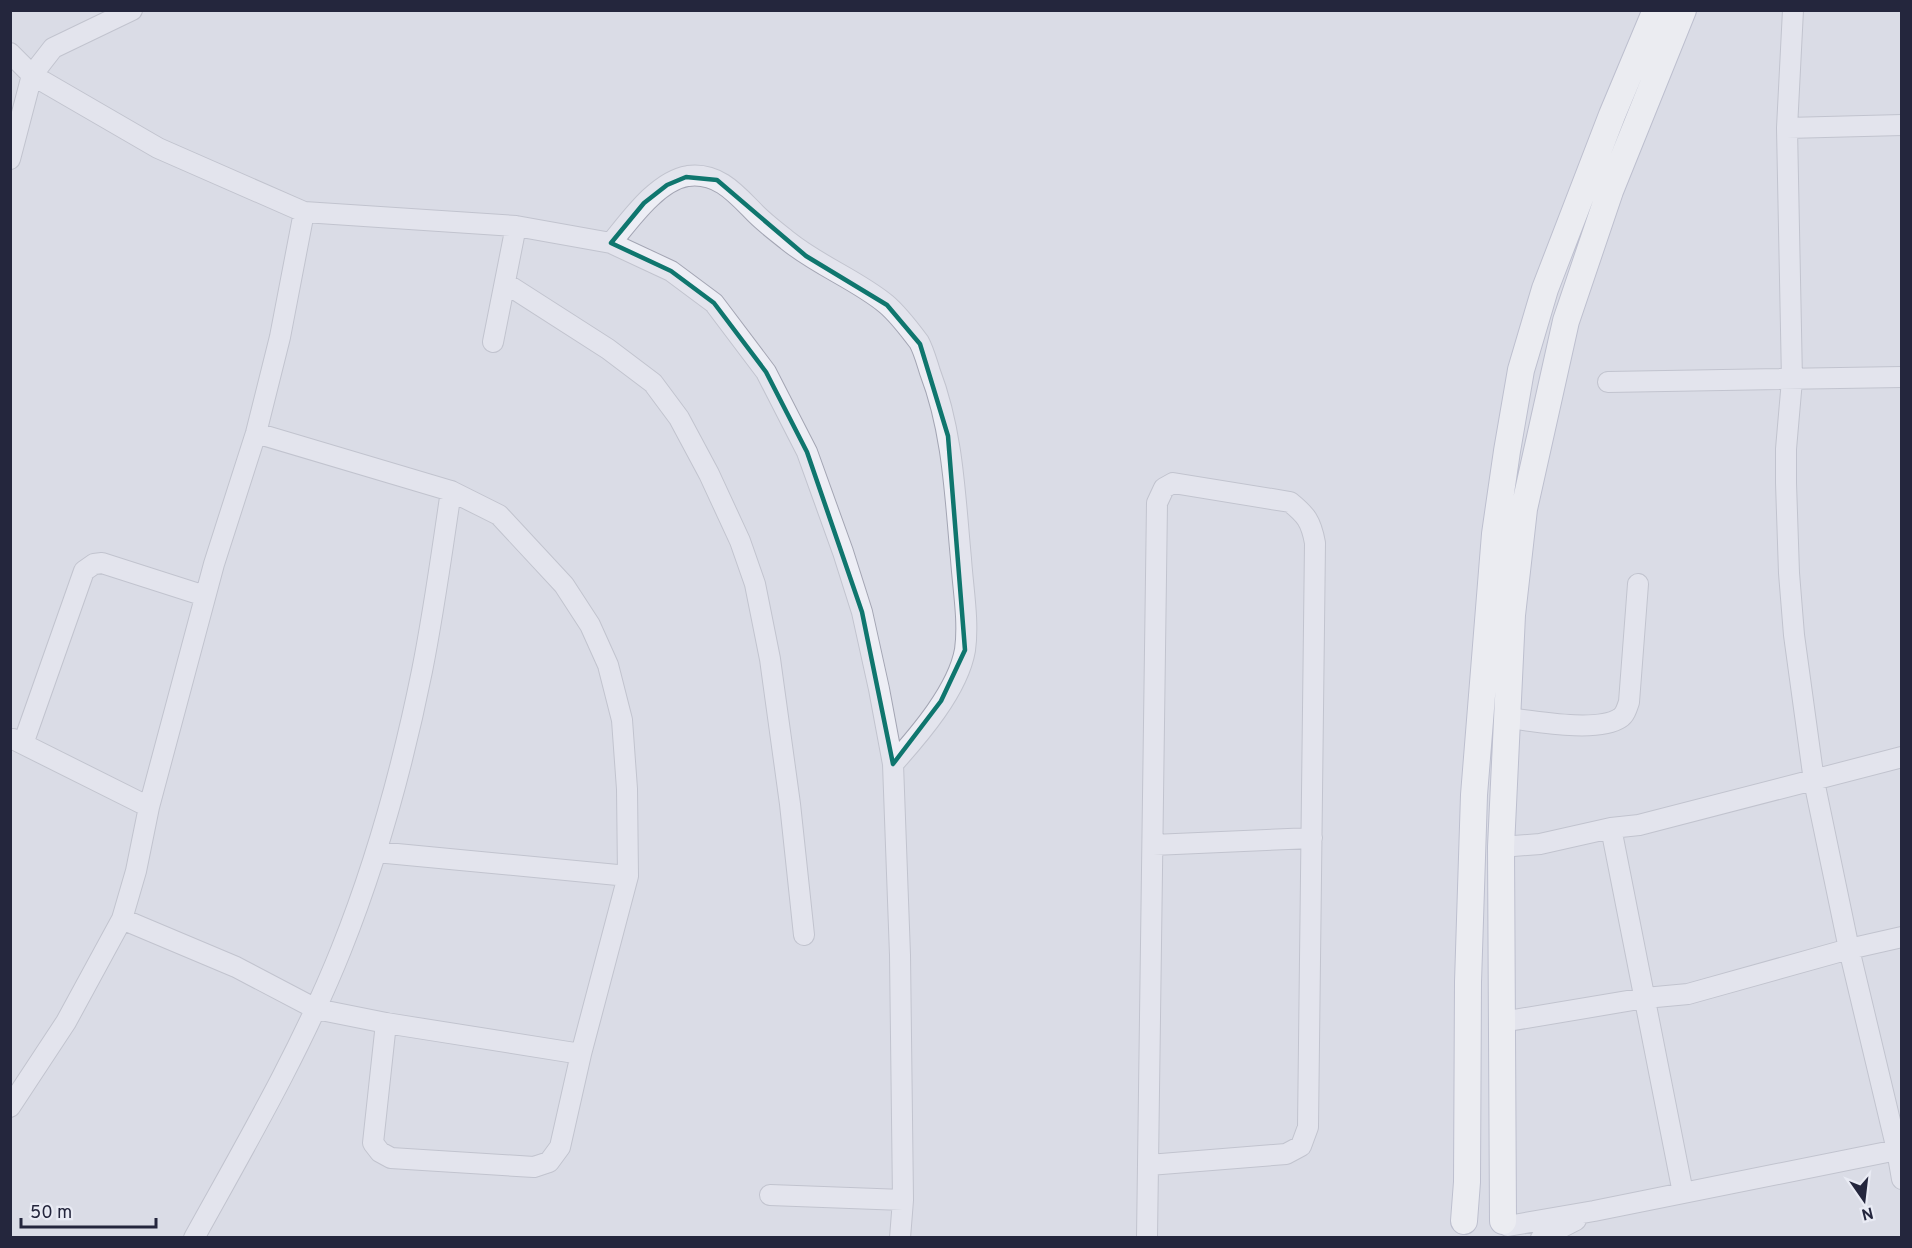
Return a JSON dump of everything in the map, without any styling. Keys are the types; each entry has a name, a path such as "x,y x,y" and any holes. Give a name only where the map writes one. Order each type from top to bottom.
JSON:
{"main road":[{"path":"1459,1229 1467,1182 1468,982 1474,795 1495,534 1506,451 1521,370 1545,289 1612,115 1656,10"},
{"path":"1459,1229 1483,1215 1508,1228 1502,1022 1501,847 1512,615 1524,509 1566,321 1610,190 1683,10"}],"street":[{"path":"10,159 32,75 53,48 132,10"},
{"path":"1793,10 1787,128 1792,380 1786,449 1789,573 1799,680 1814,781 1849,949 1899,1149 1902,1179"},
{"path":"10,53 32,75 158,148 304,212 516,226 611,243 671,271 714,303 766,372 807,452 843,552 862,612 893,764 900,955 903,1200 900,1238"},
{"path":"1787,128 1902,125"},
{"path":"611,243 644,203 667,185 686,177 702,176 717,180 735,192 758,216 806,256 887,305 920,344 937,390 948,436 965,612 964,650 956,678 916,739 893,764"},
{"path":"10,1107 17,1085 66,1022 123,919 136,871 149,807 205,596 256,433 280,336 304,212"},
{"path":"493,342 516,226"},
{"path":"505,283 608,349 653,383 679,418 709,474 740,541 755,584 770,659 790,804 804,935"},
{"path":"1608,382 1902,377"},
{"path":"256,433 451,491 499,515 564,585 590,625 608,665 622,720 627,789 628,876 581,1054 560,1147 549,1162 534,1167 391,1158 380,1152 373,1143 386,1023"},
{"path":"1147,1238 1157,503 1164,488 1173,483 1290,502 1305,514 1312,526 1315,543 1308,1126 1301,1146 1286,1154 1149,1166"},
{"path":"194,1238 316,1009 342,948 376,852 421,677 451,491"},
{"path":"149,807 16,741 84,571 94,564 102,563 205,596"},
{"path":"1508,718 1586,725 1611,722 1620,718 1629,702 1638,584"},
{"path":"1501,847 1540,844 1611,828 1639,825 1902,757"},
{"path":"1611,828 1683,1193"},
{"path":"1154,845 1312,838"},
{"path":"376,852 628,876"},
{"path":"123,919 236,966 316,1009 386,1023 581,1054"},
{"path":"1502,1022 1688,993 1849,949 1902,937"},
{"path":"1508,1228 1899,1149"},
{"path":"770,1195 903,1200"},
{"path":"1541,1238 1594,1211"}],"highlighted area":[{"path":"686,177 717,180 806,256 887,305 920,344 948,436 965,650 941,701 893,764 862,612 807,452 766,372 714,303 671,271 611,243 644,203 667,185"}]}
